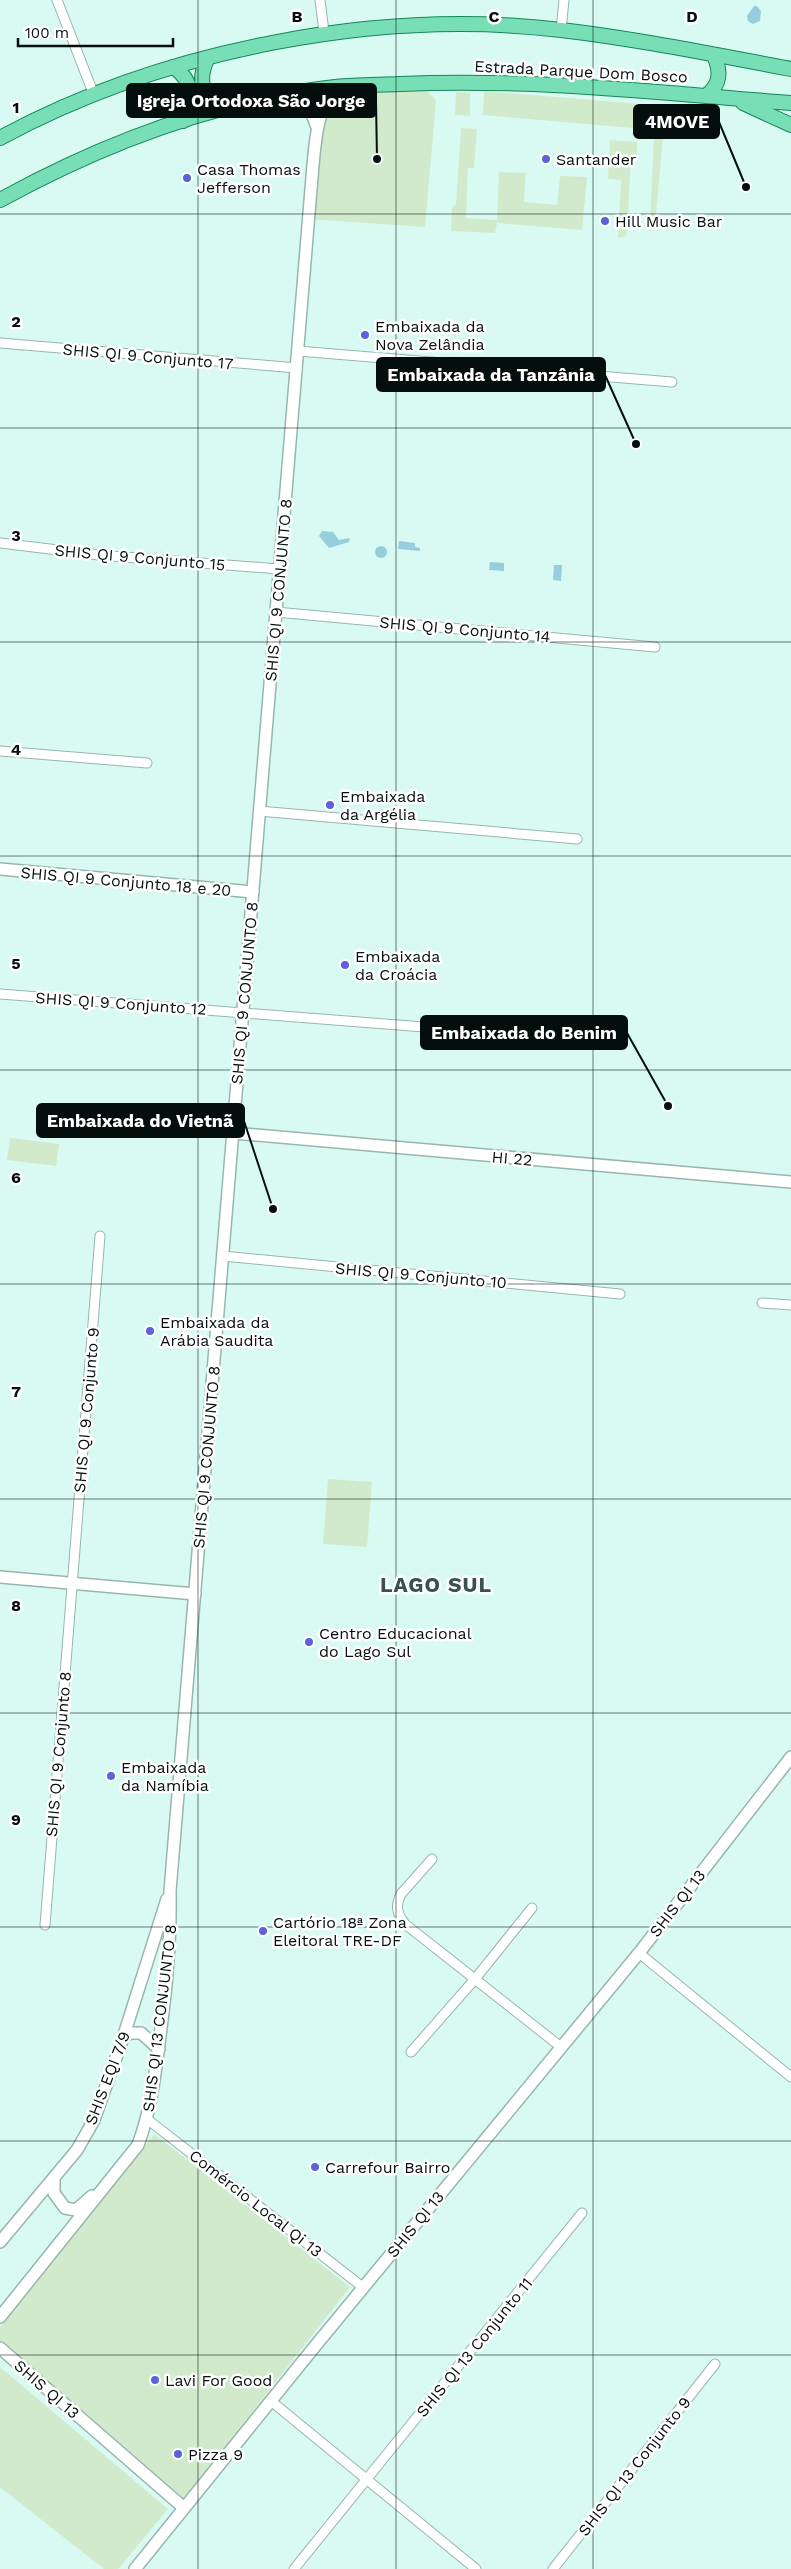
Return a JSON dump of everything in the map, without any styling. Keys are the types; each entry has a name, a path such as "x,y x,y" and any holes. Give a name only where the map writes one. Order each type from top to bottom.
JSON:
{"main road":[{"name":"Estrada Parque Dom Bosco","path":"0,138 94,95 174,67 324,32 436,24 561,30 791,68"},
{"path":"706,96 715,89 718,82 718,67 714,55"},
{"path":"207,58 202,78 204,89 209,100 224,110"},
{"path":"174,67 188,80 190,88 191,100 183,121"},
{"name":"Estrada Parque Dom Bosco","path":"0,200 47,174 119,144 183,121 278,96 336,87 479,82 566,84 791,104"},
{"path":"733,99 791,125"}],"street":[{"path":"57,0 94,95"},
{"path":"320,0 324,32"},
{"path":"561,30 564,0"},
{"path":"316,126 325,102 336,87"},
{"path":"278,96 299,100 307,105 312,111 316,126"},
{"name":"SHIS QI 9 CONJUNTO 8","path":"170,1891 316,126"},
{"name":"SHIS QI 9 Conjunto 17","path":"0,343 297,368"},
{"path":"298,352 672,382"},
{"name":"SHIS QI 9 Conjunto 15","path":"0,543 99,555 279,569"},
{"name":"SHIS QI 9 Conjunto 14","path":"276,612 655,647"},
{"path":"0,751 147,763"},
{"path":"259,811 577,839"},
{"name":"SHIS QI 9 Conjunto 18 e 20","path":"0,869 253,892"},
{"name":"SHIS QI 9 Conjunto 12","path":"0,994 616,1042"},
{"name":"HI 22","path":"233,1133 791,1182"},
{"name":"SHIS QI 9 Conjunto 9","path":"72,1583 100,1236"},
{"name":"SHIS QI 9 Conjunto 10","path":"222,1256 620,1294"},
{"path":"762,1303 791,1305"},
{"path":"0,1577 195,1594"},
{"name":"SHIS QI 9 Conjunto 8","path":"45,1926 72,1583"},
{"name":"SHIS QI 13","path":"135,2569 560,2047 639,1953 791,1757"},
{"path":"432,1859 400,1894 397,1901 399,1915 405,1924 560,2047"},
{"name":"SHIS EQI 7/9","path":"0,2242 77,2150 94,2120 123,2038 170,1891"},
{"name":"SHIS QI 13 CONJUNTO 8","path":"111,2181 138,2145 147,2119 159,2049 171,1925 170,1891"},
{"path":"411,2052 475,1979 532,1908"},
{"path":"639,1953 791,2077"},
{"path":"123,2038 130,2033 141,2033 159,2049"},
{"name":"Comércio Local Qi 13","path":"147,2119 364,2288"},
{"path":"54,2179 56,2200 65,2208 76,2210 111,2181"},
{"path":"0,2317 111,2181"},
{"name":"SHIS QI 13 Conjunto 11","path":"294,2569 582,2213"},
{"name":"SHIS QI 13","path":"0,2348 184,2508"},
{"name":"SHIS QI 13 Conjunto 9","path":"553,2569 716,2364"},
{"path":"271,2402 476,2569"}],"green space":[{"path":"427,90 436,101 425,227 309,219 317,104 330,95"},
{"path":"484,91 653,105 653,115 632,128 483,115"},
{"path":"456,92 470,93 470,116 455,115"},
{"path":"461,128 477,129 474,168 468,168 466,218 497,220 499,172 526,173 524,202 557,205 560,176 587,177 582,230 497,223 495,233 451,231 452,208 456,204"},
{"path":"654,137 663,137 655,224 650,223"},
{"path":"610,140 637,142 637,159 631,159 627,231 626,236 618,238 621,180 608,179"},
{"path":"10,1138 59,1144 56,1166 7,1160"},
{"path":"328,1479 372,1482 367,1547 323,1544"},
{"path":"154,2134 350,2287 184,2499 0,2342 0,2327"},
{"path":"0,2367 168,2509 118,2569 104,2569 0,2487"}],"water":[{"path":"754,6 757,6 761,11 760,21 753,24 748,21 747,16"},
{"path":"322,531 333,532 339,540 350,538 349,542 329,548 319,536"},
{"path":"399,541 415,543 415,547 420,548 420,551 398,549"},
{"path":"379,546 383,546 387,552 383,558 379,558 375,554 375,550"},
{"path":"490,562 504,563 504,571 489,570"},
{"path":"554,565 562,565 561,581 553,580"}],"place":[{"name":"Igreja Ortodoxa São Jorge","path":"377,159"},
{"name":"Santander","path":"546,159"},
{"name":"Casa Thomas Jefferson","path":"187,178"},
{"name":"4MOVE","path":"746,187"},
{"name":"Hill Music Bar","path":"605,221"},
{"name":"Embaixada da Nova Zelândia","path":"365,335"},
{"name":"Embaixada da Tanzânia","path":"636,444"},
{"name":"Embaixada da Argélia","path":"330,805"},
{"name":"Embaixada da Croácia","path":"345,965"},
{"name":"Embaixada do Benim","path":"668,1106"},
{"name":"Embaixada do Vietnã","path":"273,1209"},
{"name":"Embaixada da Arábia Saudita","path":"150,1331"},
{"name":"Centro Educacional do Lago Sul","path":"309,1642"},
{"name":"Embaixada da Namíbia","path":"111,1776"},
{"name":"Cartório 18ª Zona Eleitoral TRE-DF","path":"263,1931"},
{"name":"Carrefour Bairro","path":"315,2167"},
{"name":"Lavi For Good","path":"155,2380"},
{"name":"Pizza 9","path":"178,2454"}],"district":[{"name":"LAGO SUL","path":"436,1585"}]}
